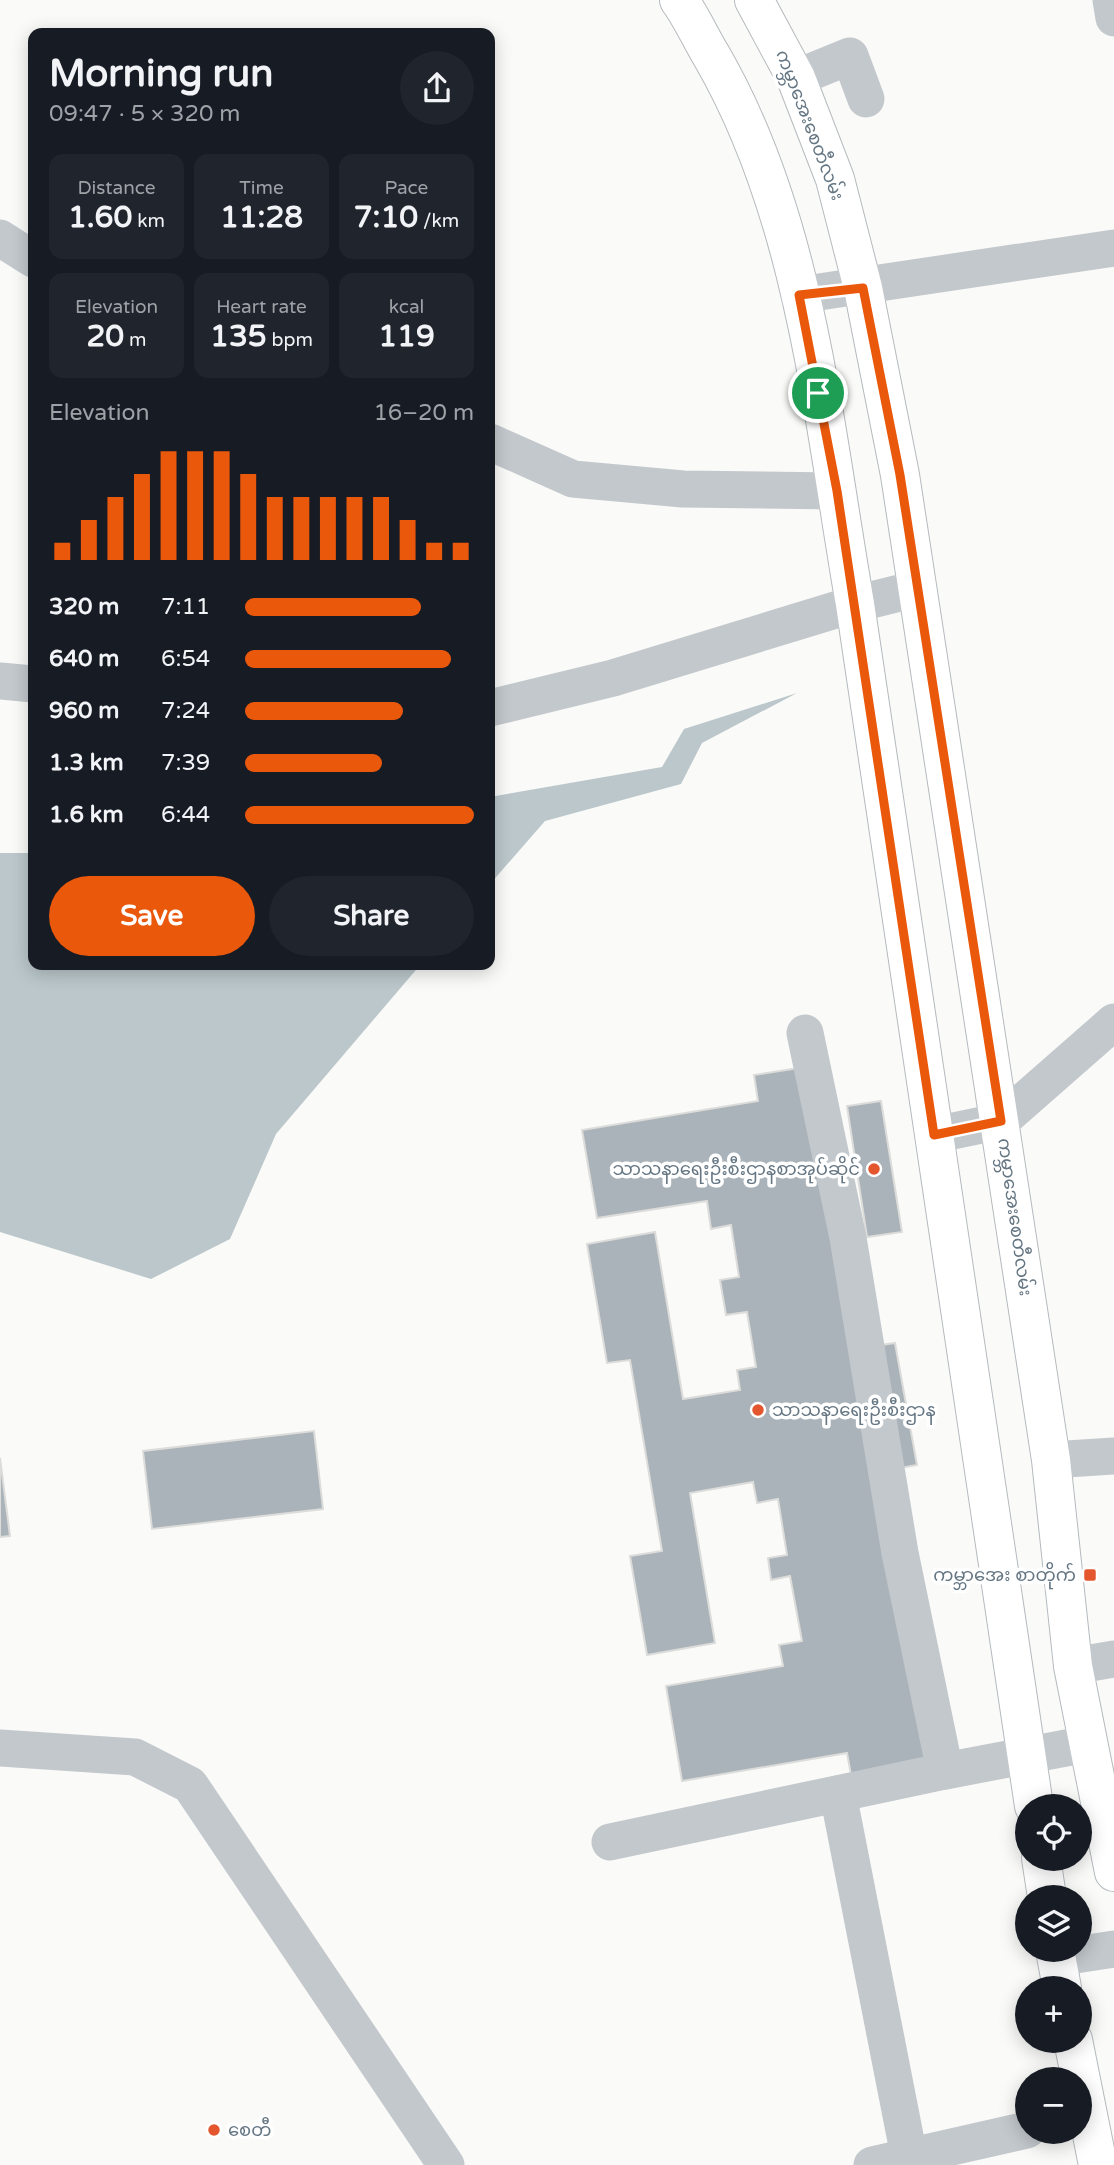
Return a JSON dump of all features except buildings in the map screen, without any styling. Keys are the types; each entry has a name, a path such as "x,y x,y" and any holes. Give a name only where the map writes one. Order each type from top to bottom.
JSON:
{"main road":[{"path":"678,0 738,100 788,237 837,491 855,604 1032,1794"},
{"name":"ကမ္ဘာအေးစေတီလမ်း","path":"754,0 796,78 835,179 863,288 900,475 1051,1460 1073,1666 1114,1872"},
{"path":"1092,2144 1098,2165"}],"street":[{"path":"1111,0 1114,18"},
{"path":"796,78 850,56 866,99"},
{"path":"0,238 28,256"},
{"path":"799,295 863,288 1114,248"},
{"path":"495,444 573,479 683,489 837,491"},
{"path":"495,707 613,678 855,604 916,589"},
{"path":"0,681 28,684"},
{"path":"934,1135 1001,1121 1114,1022"},
{"path":"805,1033 848,1238 900,1553 945,1771"},
{"path":"1051,1460 1114,1456"},
{"path":"1073,1666 1114,1660"},
{"path":"610,1842 945,1771 1087,1744"},
{"path":"0,1748 135,1757 190,1785 446,2165"},
{"path":"838,1794 909,2156"},
{"path":"1057,1965 1114,1949"},
{"path":"872,2165 1015,2133"}],"shaded area":[{"path":"797,693 702,743 681,784 545,821 495,878 495,796 662,767 684,729"},
{"path":"0,853 28,853 28,970 416,970 276,1134 230,1239 151,1279 0,1232"}],"place":[{"name":"သာသနာရေးဦးစီးဌာနစာအုပ်ဆိုင်","path":"874,1169"},
{"name":"သာသနာရေးဦးစီးဌာန","path":"758,1410"},
{"name":"ကမ္ဘာအေး စာတိုက်","path":"1090,1575"},
{"name":"စေတီ","path":"214,2130"}],"route":[{"path":"863,288 900,475 1001,1121 934,1135 855,604 818,393 799,295 863,288"}]}
